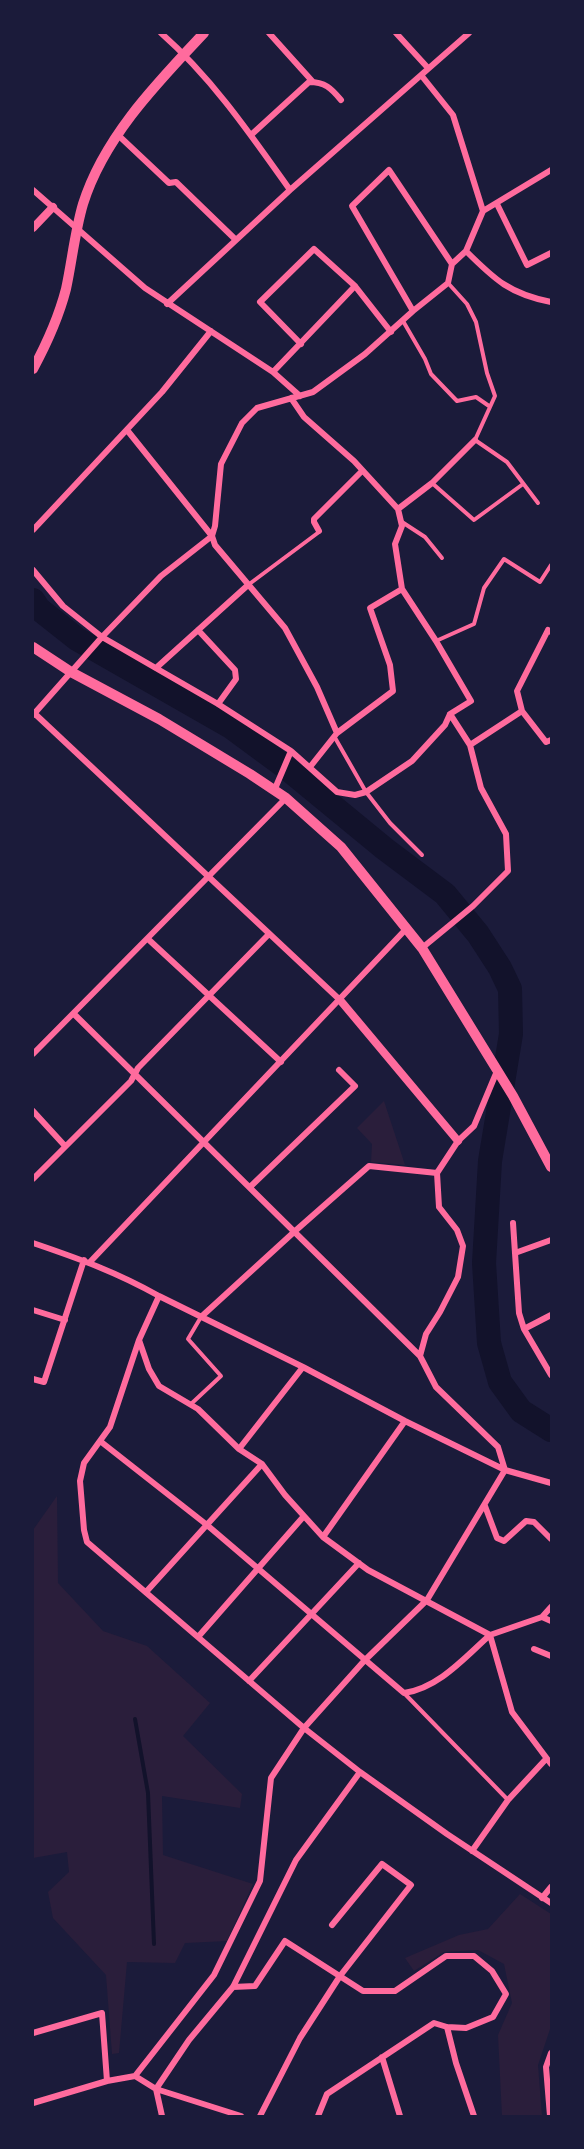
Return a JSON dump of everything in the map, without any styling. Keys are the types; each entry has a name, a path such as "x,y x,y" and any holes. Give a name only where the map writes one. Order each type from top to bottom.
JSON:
{"main road":[{"path":"33,369 65,292 83,204 99,168 118,135 150,91 204,33"},
{"path":"33,646 71,672 203,743 286,798 341,848 422,948 513,1096 551,1167"}],"street":[{"path":"161,33 184,54 251,135 290,190"},
{"path":"269,33 313,82"},
{"path":"396,33 428,68"},
{"path":"167,304 290,190 469,33"},
{"path":"421,75 453,115 483,211 466,251 452,264 448,284 413,311 365,354 313,392 257,408 242,423 221,464 212,536 161,576 101,638 34,713 340,1000 458,1141"},
{"path":"251,135 309,82 318,81 330,86 341,100"},
{"path":"118,135 169,183 176,182 236,240"},
{"path":"413,311 352,206 388,170 452,264"},
{"path":"483,211 551,170"},
{"path":"33,190 145,288 273,372 300,396"},
{"path":"497,204 527,265 551,253"},
{"path":"33,228 53,207"},
{"path":"301,344 260,302 314,249 355,286 391,332"},
{"path":"466,251 496,280 510,289 523,296 551,302"},
{"path":"273,372 355,286"},
{"path":"33,530 162,392 211,331"},
{"path":"33,570 63,606 101,638 218,704 291,751 337,792 355,795 366,792 412,761 437,734 450,714 471,701 402,589 395,544 402,526 398,509 354,461 304,417 291,398"},
{"path":"127,430 212,536 215,545 285,628 317,687 336,734"},
{"path":"398,509 432,483 475,440"},
{"path":"319,531 314,519 362,471"},
{"path":"156,668 248,585"},
{"path":"310,767 336,734 393,691 390,665 370,608 402,589"},
{"path":"198,630 235,670 236,679 218,704"},
{"path":"551,632 548,630 517,691 522,711 546,742 551,740"},
{"path":"470,745 522,711"},
{"path":"422,948 473,906 508,871 506,834 481,788 470,745 450,714"},
{"path":"274,790 291,751"},
{"path":"33,1054 286,798"},
{"path":"33,1379 44,1382 64,1320 87,1261 204,1144 407,928"},
{"path":"33,1179 131,1081 138,1068 269,934"},
{"path":"148,939 281,1062"},
{"path":"74,1014 420,1356 436,1387 498,1448 506,1470"},
{"path":"250,1187 355,1086 339,1070"},
{"path":"420,1356 426,1334 458,1277 463,1246 457,1230 439,1207 437,1173 458,1141 474,1126 498,1072"},
{"path":"33,1112 65,1146"},
{"path":"201,1317 369,1166 437,1173"},
{"path":"513,1223 519,1313 524,1329 551,1375"},
{"path":"515,1253 551,1240"},
{"path":"33,1243 87,1261 124,1277 405,1421 506,1470 551,1482"},
{"path":"159,1296 139,1340 110,1427 84,1463 80,1481 87,1542 304,1728 360,1772 551,1904"},
{"path":"33,1310 64,1320"},
{"path":"524,1329 551,1315"},
{"path":"139,1340 148,1369 159,1386 198,1409 239,1449 262,1464 323,1537 358,1563 490,1635 512,1712 549,1761 508,1800 472,1851"},
{"path":"239,1449 303,1367"},
{"path":"323,1537 405,1421"},
{"path":"100,1441 207,1525 404,1693 418,1691 436,1682 490,1635 542,1617 551,1607"},
{"path":"146,1592 262,1464"},
{"path":"33,2103 107,2081 135,2076 214,1975 260,1881 271,1778 304,1728 364,1661 427,1600 506,1470"},
{"path":"485,1506 497,1538 504,1540 526,1521 534,1522 551,1539"},
{"path":"198,1637 304,1516"},
{"path":"249,1681 358,1563"},
{"path":"542,1617 551,1621"},
{"path":"534,1649 551,1656"},
{"path":"162,2116 156,2089 189,2040 233,1987 296,1860 360,1772"},
{"path":"260,2116 300,2038 340,1976 411,1885 382,1864 332,1925"},
{"path":"542,1898 551,1887"},
{"path":"233,1987 255,1986 285,1941 363,1991 395,1991 446,1956 474,1956 492,1971 506,1994 493,2017 466,2028 447,2027 434,2023 327,2094 318,2116"},
{"path":"33,2033 102,2013 107,2081"},
{"path":"447,2027 456,2063 474,2116"},
{"path":"550,2116 546,2067 551,2053"},
{"path":"382,2057 400,2116"},
{"path":"135,2076 156,2089 241,2116"}],"lane":[{"path":"448,284 467,304 476,322 487,374 495,396 475,440 507,462 538,503"},
{"path":"403,321 431,374 457,401 476,397 489,406"},
{"path":"432,483 474,520 523,484"},
{"path":"402,522 425,537 442,558"},
{"path":"248,585 319,531"},
{"path":"436,641 474,624 484,588 504,559 540,582 551,564"},
{"path":"336,734 366,792 390,823 422,855"},
{"path":"191,1404 221,1376 188,1339 201,1317"},
{"path":"404,1693 508,1800"}],"shaded area":[{"path":"384,1101 405,1165 371,1162 372,1144 357,1128"},
{"path":"57,1496 58,1583 103,1631 147,1646 210,1703 183,1736 242,1794 240,1808 162,1796 163,1855 253,1884 227,1941 185,1943 175,1963 127,1962 119,2053 112,2054 106,1975 53,1918 48,1892 69,1872 67,1852 33,1858 33,1530"},
{"path":"520,1894 551,1914 551,2026 538,2065 542,2116 502,2116 498,2035 512,2003 504,1964 478,1950 444,1952 414,1971 405,1958 459,1935 488,1929"}],"waterway":[{"path":"33,600 39,609 77,639 231,727 284,766 385,849 445,894 478,934 500,968 510,989 511,1034 490,1161 484,1263 489,1343 500,1382 521,1411 551,1430"},
{"path":"135,1719 148,1793 154,1944"}]}
